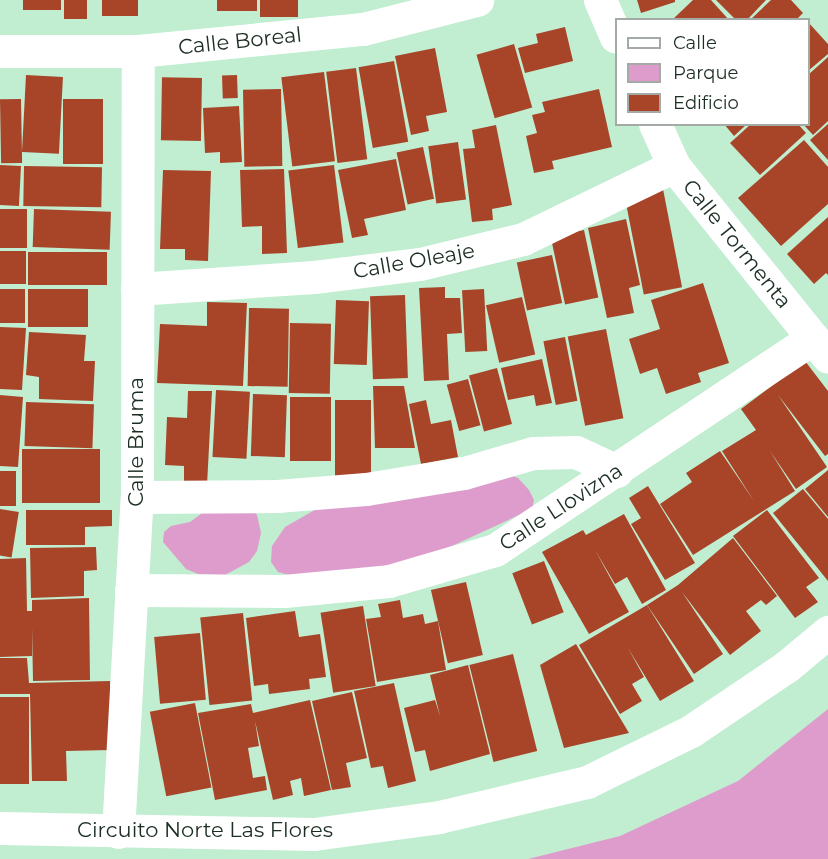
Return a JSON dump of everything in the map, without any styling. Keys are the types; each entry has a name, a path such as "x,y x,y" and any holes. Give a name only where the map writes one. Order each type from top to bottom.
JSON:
{"street":[{"name":"Calle Boreal","path":"0,51 138,51 363,29 477,0"},
{"path":"600,0 615,35"},
{"name":"Calle Bruma","path":"118,832 137,497 138,51"},
{"name":"Calle Tormenta","path":"656,126 674,166 820,347"},
{"name":"Calle Oleaje","path":"137,289 314,277 420,264 523,239 674,166"},
{"name":"Calle Llovizna","path":"131,590 284,591 389,581 495,550 617,471 820,347"},
{"path":"137,497 278,496 366,489 464,473 533,453 576,452 617,471"},
{"name":"Circuito Norte Las Flores","path":"0,828 314,834 440,817 587,782 691,731 786,668 828,632"}],"green space":[{"path":"505,473 518,478 529,490 534,500 532,509 428,557 381,570 296,577 278,572 271,562 272,546 285,527 320,507"},
{"path":"209,508 253,510 257,515 261,533 257,551 249,562 225,575 198,574 186,569 163,542 164,532 171,526 190,522"},
{"path":"828,709 828,859 528,859 620,836 738,781"}],"building":[{"path":"23,0 61,0 61,10 23,10"},
{"path":"64,0 87,0 87,19 64,19"},
{"path":"102,0 138,0 138,16 102,16"},
{"path":"217,0 257,0 257,11 217,11"},
{"path":"260,0 298,0 298,17 260,17"},
{"path":"637,0 675,0 675,2 641,13"},
{"path":"693,0 711,0 727,18 674,18"},
{"path":"716,0 766,0 749,18 734,18"},
{"path":"771,0 791,0 803,13 798,18 752,18"},
{"path":"810,24 828,44 828,54 810,69"},
{"path":"565,27 573,61 525,73 518,48 538,43 536,34"},
{"path":"514,44 532,107 495,118 477,55"},
{"path":"435,48 447,112 426,116 429,131 411,135 395,56"},
{"path":"828,57 828,121 813,135 805,126 810,126 810,73"},
{"path":"394,61 408,142 373,148 359,67"},
{"path":"356,68 367,159 337,163 326,72"},
{"path":"324,72 335,161 292,167 281,77"},
{"path":"26,75 63,77 59,154 22,152"},
{"path":"237,75 238,98 223,99 222,76"},
{"path":"162,77 202,78 201,141 161,140"},
{"path":"281,89 282,166 244,167 243,90"},
{"path":"599,89 612,147 552,161 554,169 534,173 526,136 537,133 532,115 545,112 542,102"},
{"path":"0,99 21,99 22,163 1,163"},
{"path":"63,99 103,99 103,164 63,164"},
{"path":"239,106 242,162 220,163 220,152 205,153 203,108"},
{"path":"828,124 828,160 810,140"},
{"path":"496,125 512,205 492,209 493,220 472,222 463,149 475,148 472,130"},
{"path":"726,126 745,126 734,136"},
{"path":"749,126 800,126 806,133 760,175 730,143"},
{"path":"804,140 828,167 828,204 781,246 738,198"},
{"path":"458,142 466,199 436,204 428,146"},
{"path":"423,147 434,199 408,204 397,153"},
{"path":"396,159 406,210 364,219 368,235 352,238 338,170"},
{"path":"0,165 21,166 19,206 0,205"},
{"path":"334,165 344,242 298,248 288,171"},
{"path":"24,166 102,167 101,207 23,206"},
{"path":"284,169 287,253 262,254 262,226 242,227 240,170"},
{"path":"163,170 211,171 208,261 185,260 185,249 160,249"},
{"path":"663,189 682,287 644,295 625,196"},
{"path":"0,209 27,209 27,248 0,248"},
{"path":"34,209 111,212 110,250 33,247"},
{"path":"828,217 828,275 826,273 814,284 787,254"},
{"path":"626,219 640,285 629,288 634,313 607,318 588,228"},
{"path":"584,230 598,297 565,305 551,237"},
{"path":"0,251 26,251 26,284 0,284"},
{"path":"28,252 107,252 107,285 28,285"},
{"path":"552,255 562,303 527,310 517,262"},
{"path":"703,283 729,363 698,373 701,382 666,394 657,368 640,374 629,339 660,329 651,300"},
{"path":"445,287 445,298 460,298 462,333 447,334 449,380 424,381 419,288"},
{"path":"0,289 25,289 25,323 0,323"},
{"path":"28,289 88,289 88,327 28,327"},
{"path":"484,289 487,351 465,352 462,290"},
{"path":"405,295 408,378 373,379 370,296"},
{"path":"522,297 535,354 499,363 486,305"},
{"path":"336,300 369,301 367,365 334,364"},
{"path":"207,302 247,303 243,386 157,383 160,324 207,326"},
{"path":"249,308 289,309 288,387 248,386"},
{"path":"290,323 331,324 330,394 289,393"},
{"path":"0,327 26,328 22,390 0,389"},
{"path":"606,329 623,418 585,426 568,336"},
{"path":"29,332 86,335 84,361 95,361 93,401 39,399 39,377 26,375"},
{"path":"565,337 577,401 556,405 543,341"},
{"path":"542,359 552,403 536,406 534,395 508,400 501,368"},
{"path":"805,361 828,391 828,454 825,456 778,395 827,467 796,489 770,451 795,491 693,555 660,504 692,482 686,473 720,451 754,501 722,451 756,430 741,409"},
{"path":"497,368 512,424 484,432 469,376"},
{"path":"468,379 480,425 459,431 447,385"},
{"path":"373,386 404,386 415,448 375,448"},
{"path":"216,390 250,392 246,459 212,457"},
{"path":"188,391 212,391 207,485 184,484 184,466 165,465 167,417 187,418"},
{"path":"253,394 287,395 285,457 251,456"},
{"path":"0,395 23,397 18,467 0,466"},
{"path":"290,397 331,397 331,461 290,461"},
{"path":"335,400 371,400 371,483 335,483"},
{"path":"426,400 431,424 451,420 458,457 421,464 409,404"},
{"path":"26,402 94,404 92,448 24,446"},
{"path":"22,449 100,449 100,503 22,503"},
{"path":"828,470 828,517 805,489"},
{"path":"0,471 16,471 16,506 0,506"},
{"path":"648,486 695,563 665,580 631,524 641,518 629,498"},
{"path":"803,489 828,519 828,581 773,513"},
{"path":"0,509 19,512 12,557 0,556"},
{"path":"26,510 112,510 112,526 85,527 85,545 26,545"},
{"path":"767,510 819,578 806,587 818,602 795,618 733,536"},
{"path":"624,514 666,590 642,604 627,577 615,584 595,550 629,612 589,634 542,552 583,530 586,535"},
{"path":"733,538 777,596 766,605 761,600 746,611 761,631 730,655 682,592 723,654 694,674 647,605 678,585"},
{"path":"96,547 97,570 84,571 84,596 31,598 30,548"},
{"path":"26,558 27,611 32,611 32,600 89,598 90,680 33,681 32,628 32,656 0,657 0,559"},
{"path":"544,561 564,612 532,625 512,573"},
{"path":"466,582 483,655 448,663 431,590"},
{"path":"400,600 403,618 423,614 425,624 438,621 446,670 377,682 366,619 381,617 378,604"},
{"path":"647,605 694,681 660,701 628,648 644,677 632,684 642,701 620,714 579,645"},
{"path":"363,606 376,686 333,693 321,613"},
{"path":"295,611 299,637 320,634 326,677 309,679 310,689 269,694 268,684 254,686 246,618"},
{"path":"243,613 252,701 209,705 200,617"},
{"path":"200,633 206,700 160,704 154,637"},
{"path":"576,644 629,733 564,748 540,665"},
{"path":"513,654 537,751 494,762 469,665"},
{"path":"0,658 27,658 29,683 110,681 111,750 66,751 67,781 32,781 30,694 0,694"},
{"path":"468,665 490,754 430,771 425,750 415,752 404,708 435,700 440,716 430,675"},
{"path":"394,683 416,781 388,788 383,766 371,768 354,691"},
{"path":"352,692 367,758 346,763 351,787 332,790 312,701"},
{"path":"0,697 29,697 29,784 0,784"},
{"path":"310,700 331,790 304,796 301,778 290,781 293,795 273,800 255,721 259,746 248,748 253,778 265,776 267,790 215,800 198,713 251,704 253,713"},
{"path":"195,703 211,787 166,796 150,712"}]}
